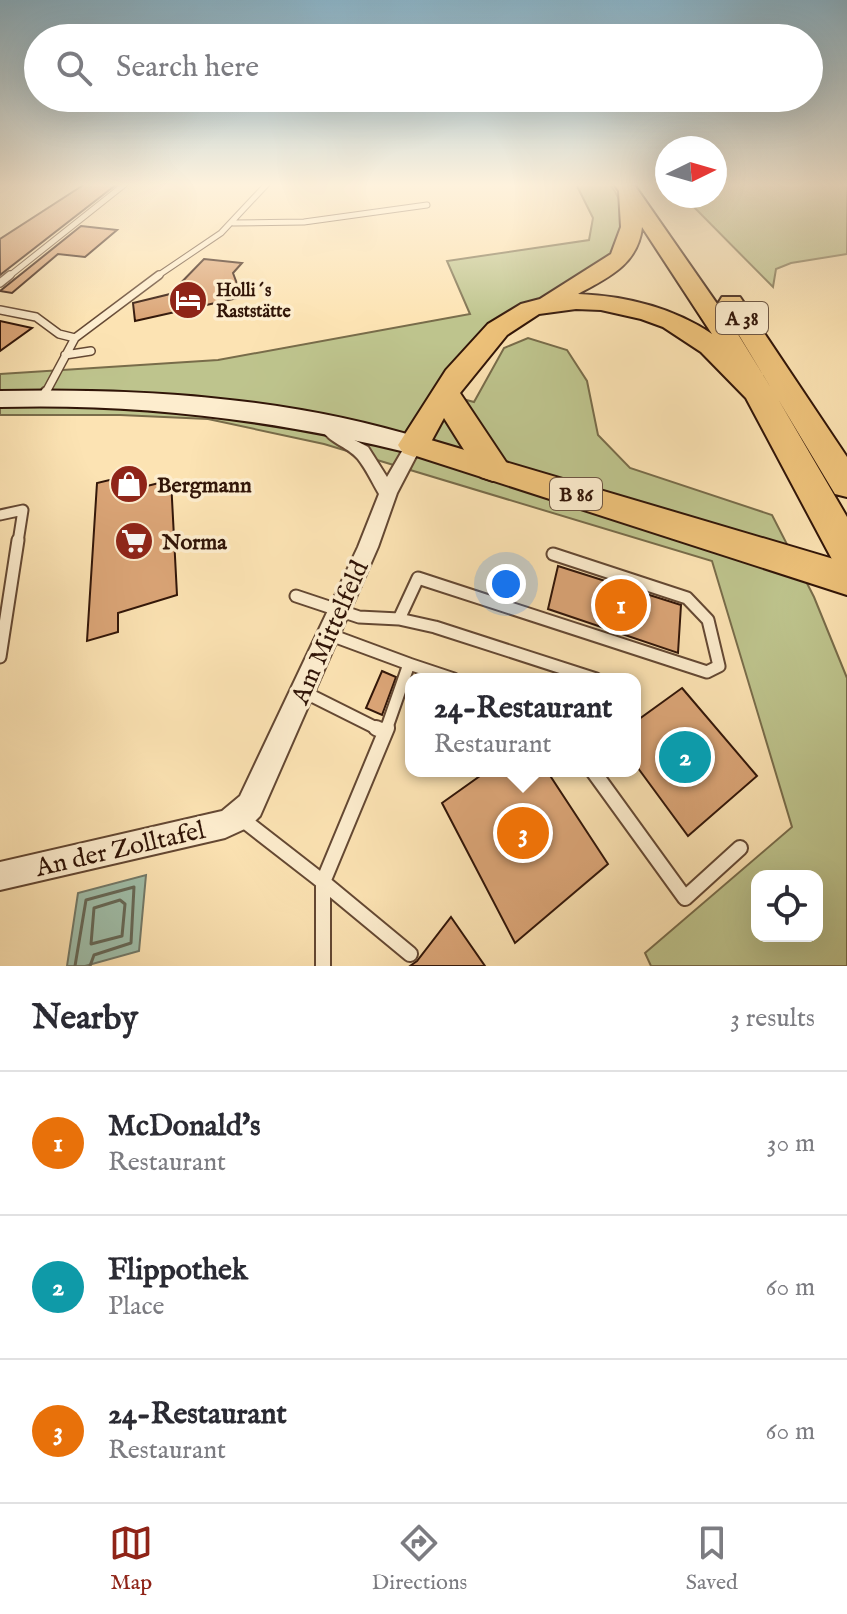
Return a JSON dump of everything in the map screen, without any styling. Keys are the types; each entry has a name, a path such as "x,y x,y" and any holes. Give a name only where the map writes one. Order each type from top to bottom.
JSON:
{"highway":[{"path":"414,445 483,344 499,327 524,311 549,303 595,278 621,255 631,229"},
{"name":"A 38","path":"658,229 764,398 847,551"},
{"name":"A 38","path":"671,229 709,270 847,484"},
{"path":"549,303 606,304 666,319 704,341 764,398"},
{"path":"447,395 463,428 480,445 493,468"}],"main road":[{"path":"0,399 174,402 326,425 414,445"},
{"name":"B 86","path":"414,445 847,579"}],"street":[{"path":"326,425 337,438 362,452 388,493"},
{"name":"Am Mittelfeld","path":"239,817 250,806 261,784 388,493 414,445"},
{"name":"An der Zolltafel","path":"0,876 225,824 239,817"}],"lane":[{"path":"0,283 68,229"},
{"path":"43,398 75,338 225,229"},
{"path":"0,310 36,317 59,334 75,338"},
{"path":"65,355 91,351"},
{"path":"0,515 23,510 0,657"},
{"path":"399,619 418,578 707,672 719,666 712,629 704,610 687,598 553,554"},
{"path":"296,596 339,611 383,621 399,619 435,627 577,673"},
{"path":"328,634 436,673"},
{"path":"406,673 409,664"},
{"path":"323,966 323,882 405,675"},
{"path":"302,691 385,732"},
{"path":"597,777 685,898 740,848"},
{"path":"239,817 410,954"}],"green space":[{"path":"591,229 621,229 616,253 544,298 512,310 494,321 433,391 474,402 504,348 528,338 567,350 587,381 598,435 630,468 772,515 814,597 847,678 847,966 651,966 645,953 792,827 712,561 324,444 208,419 0,415 0,374 218,360 470,314 447,261 589,240"},
{"path":"716,229 847,229 847,254 791,263 776,269 773,287"}],"water":[{"path":"146,875 139,951 85,966 67,966 78,893"}],"building":[{"path":"15,229 59,229 0,275 0,239"},
{"path":"77,229 117,230 85,257 58,254 12,293 0,291"},
{"name":"Holli´s Raststätte","path":"204,259 242,263 233,273 242,297 135,321 133,303 170,294"},
{"path":"0,321 32,328 0,351"},
{"name":"Norma","path":"143,472 143,487 171,480 177,595 118,613 118,632 87,641 97,483"},
{"path":"558,566 681,605 678,653 548,609"},
{"path":"382,671 396,677 382,715 366,708"},
{"path":"682,688 757,776 688,836 641,772 641,718"},
{"path":"479,777 551,777 608,864 515,943 442,803"},
{"path":"451,917 485,966 410,966 417,961"}],"place":[{"name":"Holli´s Raststätte","path":"188,300"},
{"name":"Bergmann","path":"129,484"},
{"name":"Norma","path":"134,541"},
{"name":"McDonald's","path":"621,605"},
{"name":"Flippothek","path":"685,757"},
{"name":"24-Restaurant","path":"523,833"}]}
